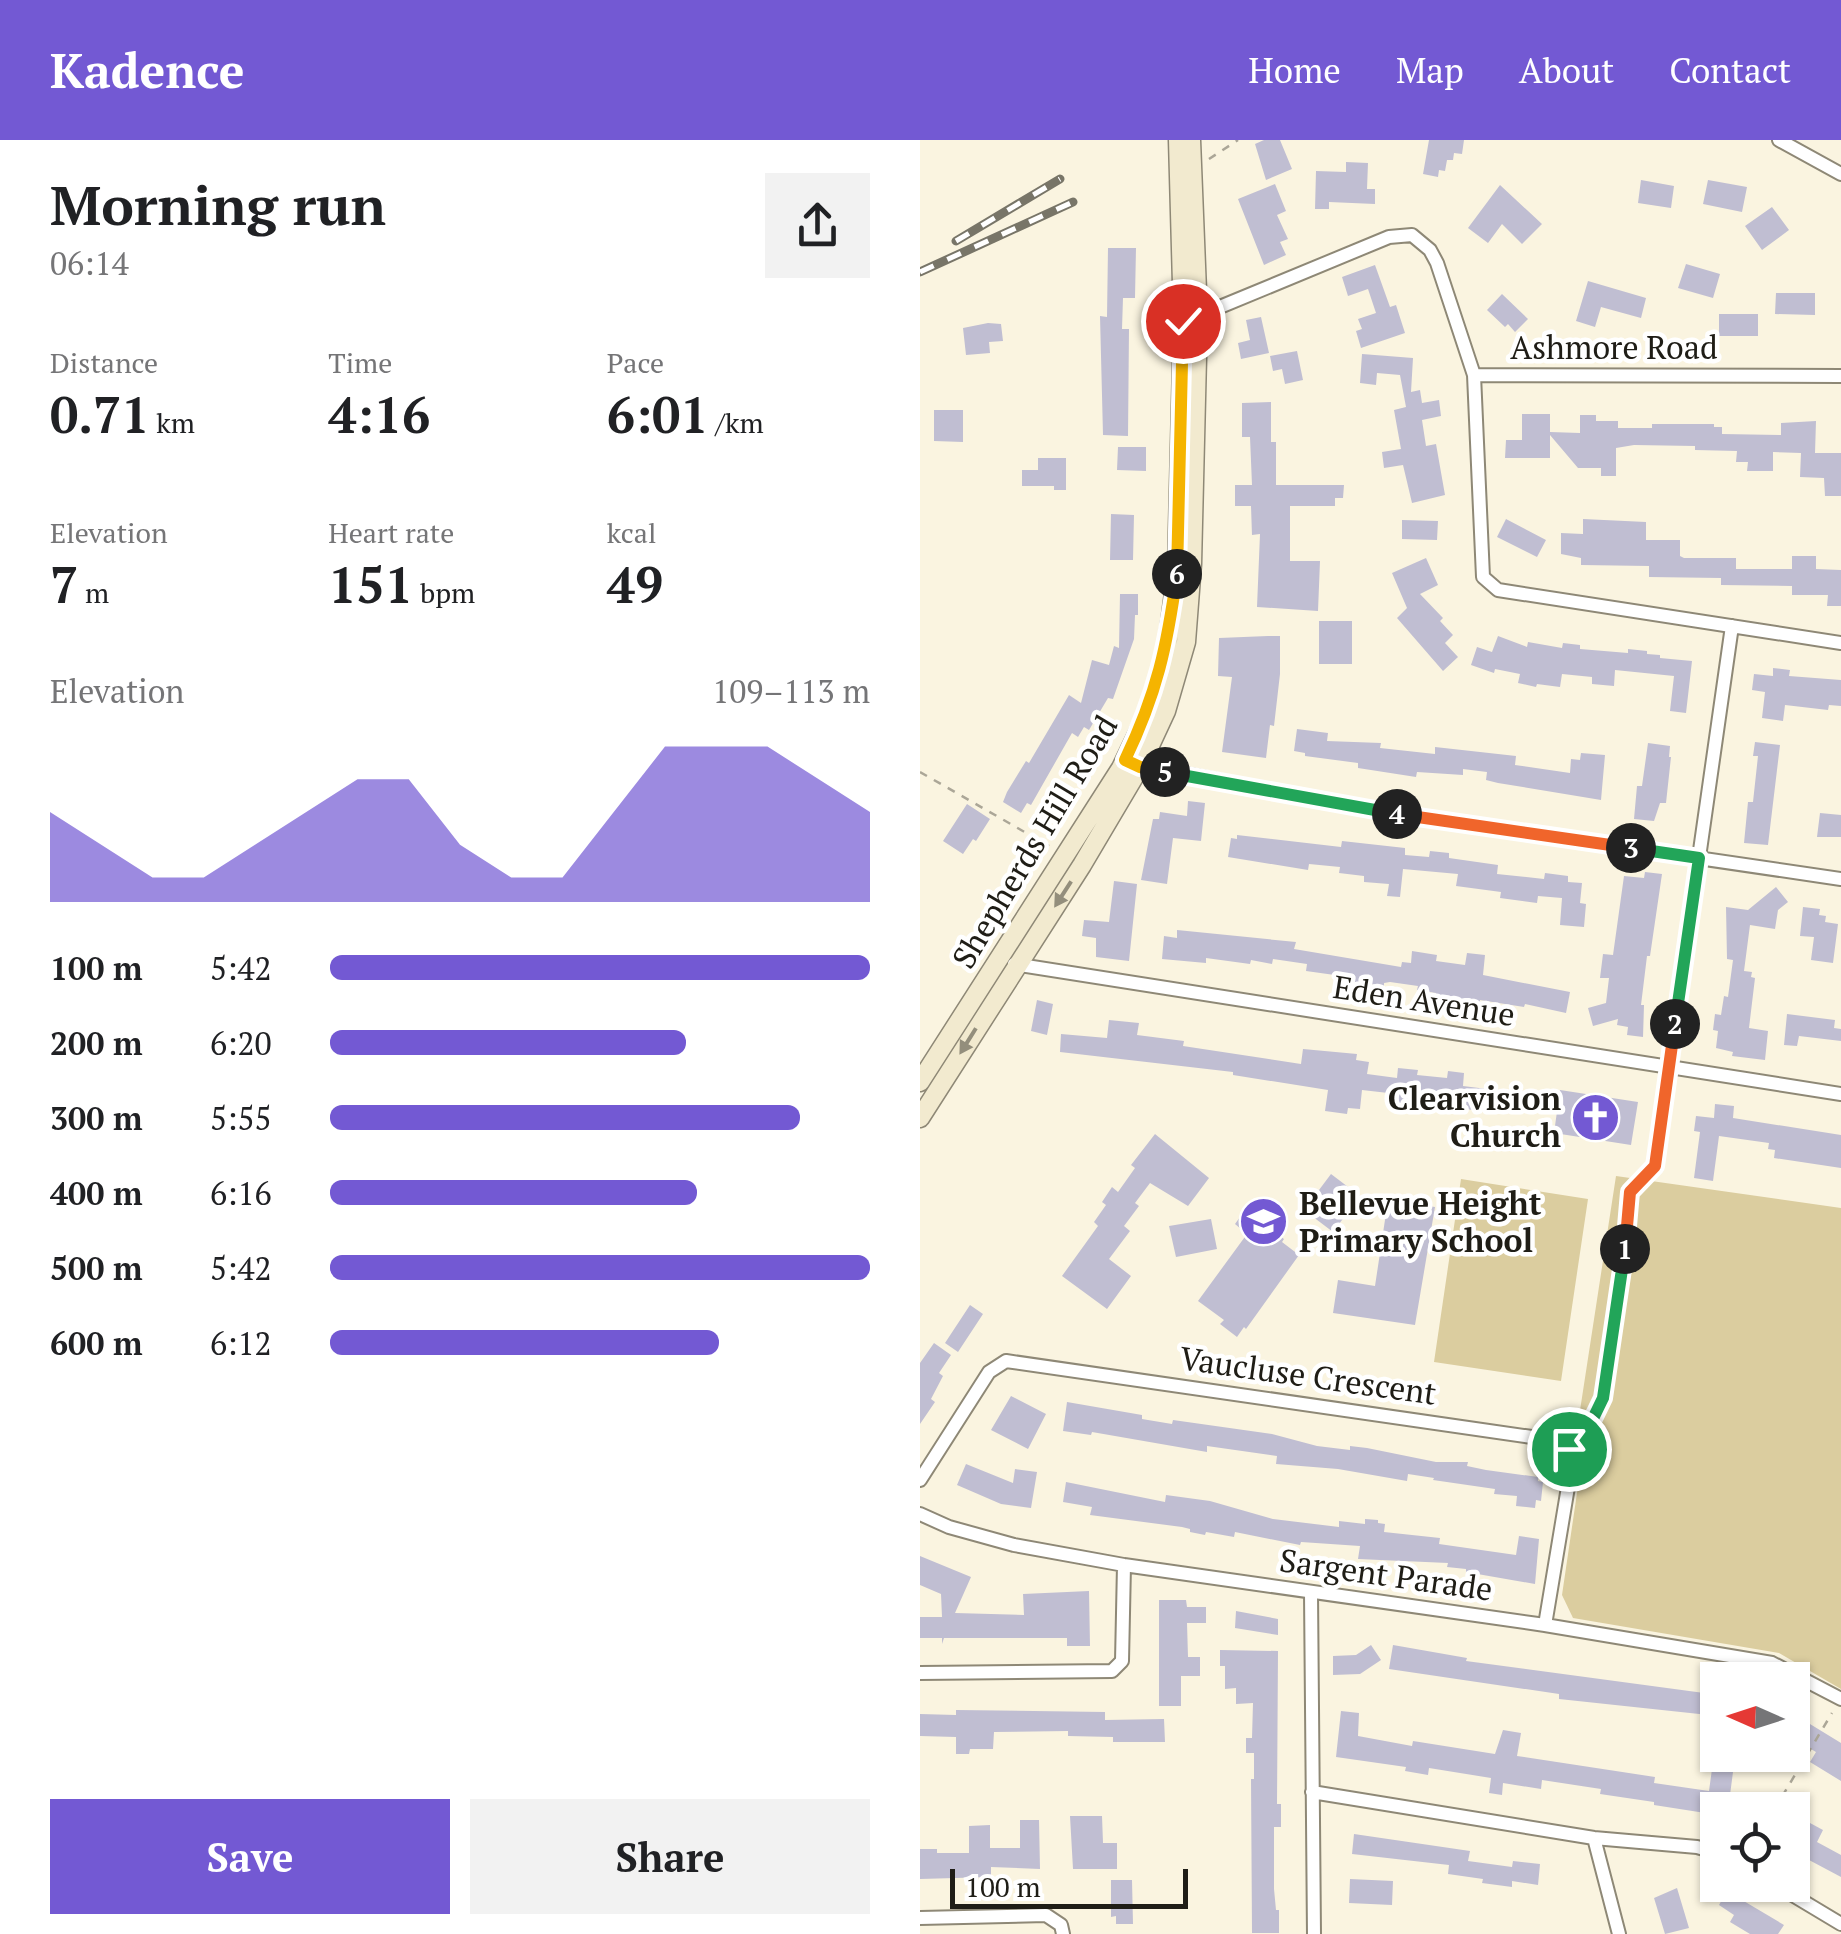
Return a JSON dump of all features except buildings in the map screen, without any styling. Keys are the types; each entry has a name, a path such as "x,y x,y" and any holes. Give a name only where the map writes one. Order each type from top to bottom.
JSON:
{"main road":[{"name":"Shepherds Hill Road","path":"920,1082 1082,865 1132,764 1160,673 1177,570 1183,321 1178,140"},
{"name":"Shepherds Hill Road","path":"920,1118 1066,856 1166,710 1186,642 1192,564 1198,316 1191,140"}],"street":[{"path":"1779,140 1841,174"},
{"name":"Ashmore Road","path":"1198,316 1389,236 1412,234 1430,250 1437,263 1474,375 1841,376"},
{"path":"1474,375 1483,577 1498,590 1841,643"},
{"path":"1655,1166 1732,626"},
{"path":"1132,764 1384,812 1841,879"},
{"name":"Eden Avenue","path":"1009,960 1841,1094"},
{"name":"Vaucluse Crescent","path":"920,1480 990,1372 1006,1361 1559,1441 1569,1449 1572,1462"},
{"path":"1545,1625 1572,1462"},
{"name":"Sargent Parade","path":"920,1514 949,1527 1014,1545 1124,1565 1772,1662 1841,1699"},
{"path":"920,1673 1112,1671 1122,1661 1124,1565"},
{"path":"1311,1593 1314,1934"},
{"path":"1312,1792 1594,1838 1700,1848"},
{"path":"1594,1838 1619,1934"},
{"path":"1804,1902 1841,1924"},
{"path":"920,1918 1046,1915 1060,1925 1063,1934"}],"path":[{"path":"1190,169 1238,140"},
{"path":"920,772 1066,856"},
{"path":"1572,1462 1603,1398 1619,1304 1630,1192 1655,1166"},
{"path":"1785,1792 1841,1699"}],"shaded area":[{"path":"1616,1176 1841,1208 1841,1689 1810,1671 1810,1662 1794,1662 1779,1653 1573,1618 1562,1595 1582,1459 1577,1430"},
{"path":"1461,1179 1588,1199 1561,1381 1434,1362"}],"railway":[{"path":"956,241 1060,179"},
{"path":"920,272 1073,202"}],"place":[{"name":"Clearvision Church","path":"1596,1117"},
{"name":"Bellevue Height Primary School","path":"1264,1222"}],"route":[{"path":"1183,321 1177,570 1168,639 1149,710 1125,760 1140,767 1384,812 1699,858 1655,1166 1630,1192 1619,1304 1603,1398 1572,1462 1569,1449"}]}
